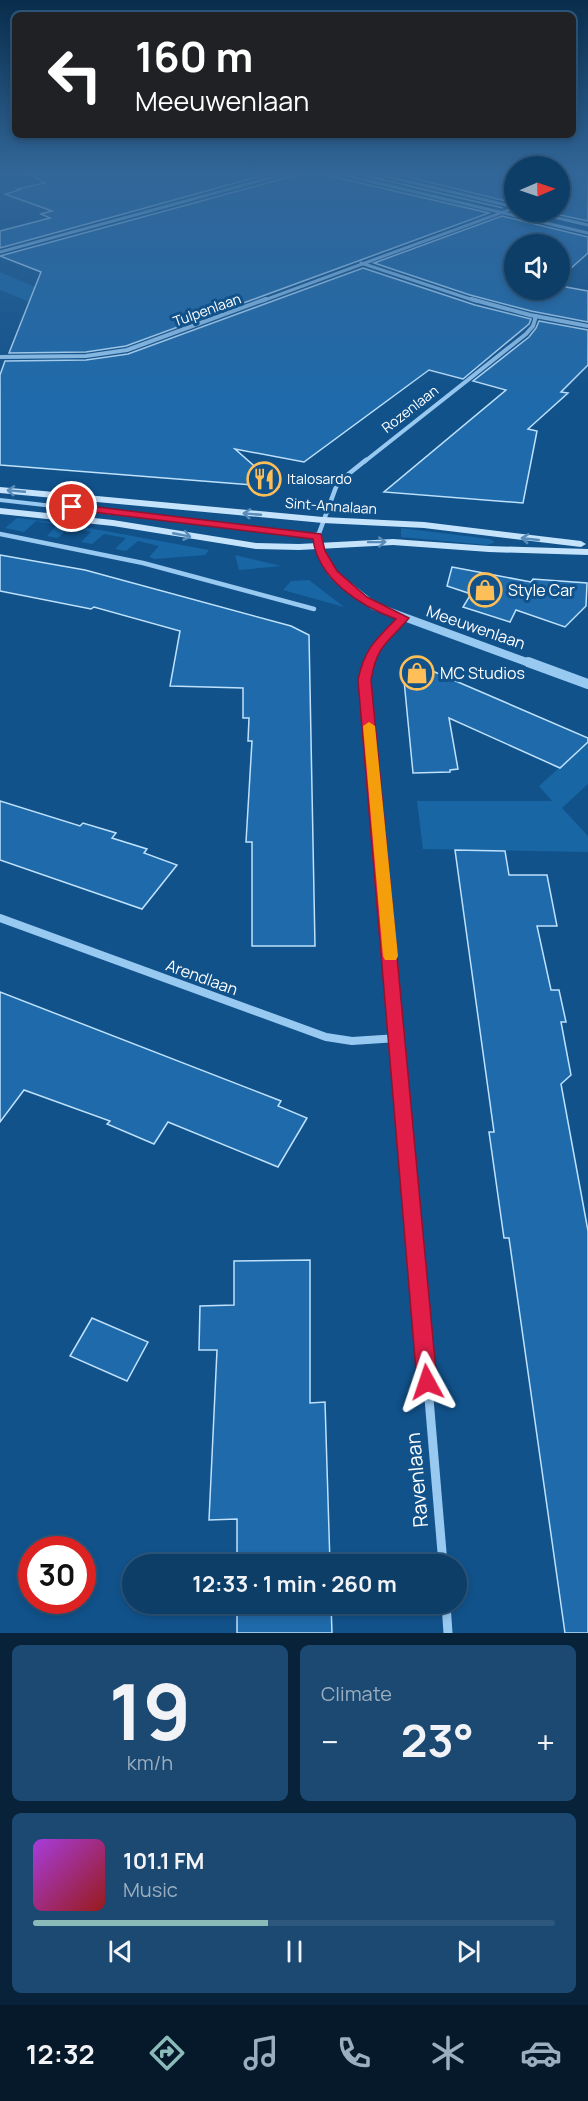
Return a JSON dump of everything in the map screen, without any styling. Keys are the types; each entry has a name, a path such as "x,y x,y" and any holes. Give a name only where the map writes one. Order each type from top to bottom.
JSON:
{"main road":[{"name":"Sint-Annalaan","path":"0,490 323,520 424,525 588,544"},
{"name":"Sint-Annalaan","path":"1,513 113,523 234,544 277,547 318,541 393,542 489,549 588,552"}],"street":[{"path":"0,252 17,247"},
{"name":"Tulpenlaan","path":"0,357 86,356 127,350 408,247"},
{"path":"361,264 404,279 536,316 588,326"},
{"name":"Rozenlaan","path":"318,541 323,520 336,487 346,475 526,334 533,326 536,316"},
{"path":"0,534 142,563 314,609"},
{"name":"Meeuwenlaan","path":"318,541 332,573 374,606 588,684"},
{"name":"Ravenlaan","path":"404,618 377,643 368,662 364,680 398,1038 442,1554"},
{"name":"Arendlaan","path":"0,918 326,1037 352,1041 398,1038"},
{"path":"447,1614 448,1633"}],"lane":[{"name":"Sint-Annalaan","path":"0,500 318,541"}],"shaded area":[{"path":"0,272 61,298 37,305 0,290"},
{"path":"17,518 67,524 209,550 205,555 155,559 149,557 159,546 138,541 126,551 115,549 126,538 104,534 92,544 81,542 91,532 69,527 58,538 47,536 57,525 36,521 24,532 5,528"},
{"path":"401,528 490,539 495,542 488,545 401,537"},
{"path":"235,555 281,566 239,570"},
{"path":"309,580 344,607 283,590 291,581"},
{"path":"588,742 588,784 562,808 588,836 588,852 423,849 417,801 552,801 539,786"}],"building":[{"path":"32,247 396,247 126,346 86,352 9,353 41,272 0,256"},
{"path":"417,247 504,247 504,300 570,300 570,288 588,291 588,322 531,311 470,295 374,263"},
{"path":"570,247 588,247 588,253 570,269"},
{"path":"363,268 475,305 531,319 529,324 463,379 429,370 304,462 235,449 278,487 0,465 0,375 5,361 86,360 128,354"},
{"path":"539,321 588,330 588,365 561,392 568,393 528,429 537,431 523,503 384,492 506,390 473,381 529,337"},
{"path":"0,555 85,570 291,626 309,635 315,946 252,946 252,842 246,842 252,741 248,741 249,718 243,718 243,688 170,686 180,631 94,607 91,609 0,591"},
{"path":"452,567 531,582 533,579 587,583 586,606 565,627 516,610 510,622 463,607 471,594 447,586"},
{"path":"423,667 588,738 588,742 560,768 449,718 458,769 450,770 450,772 413,773 403,670"},
{"path":"0,801 80,826 83,823 116,833 112,838 147,849 144,853 177,865 142,909 0,860"},
{"path":"455,850 505,851 509,875 547,875 557,926 537,926 551,990 559,990 566,1022 561,1022 571,1075 561,1084 588,1231 588,1633 565,1633 509,1238 504,1238 489,1132 494,1132"},
{"path":"0,992 281,1101 278,1106 307,1118 278,1167 168,1122 154,1144 107,1124 110,1121 24,1090 0,1122"},
{"path":"310,1260 310,1403 325,1402 330,1554 237,1554 237,1519 209,1520 217,1350 199,1350 200,1306 234,1305 234,1261"},
{"path":"92,1318 148,1342 127,1381 70,1356"},
{"path":"237,1614 331,1614 332,1633 237,1633"}],"slow traffic":[{"path":"369,726 390,956"}],"place":[{"name":"Italosardo","path":"264,479"},
{"name":"Style Car","path":"485,590"},
{"name":"MC Studios","path":"417,673"}],"route":[{"path":"72,507 318,536 318,546 332,573 374,606 404,618 377,643 368,662 364,680 398,1038 427,1382"}]}
